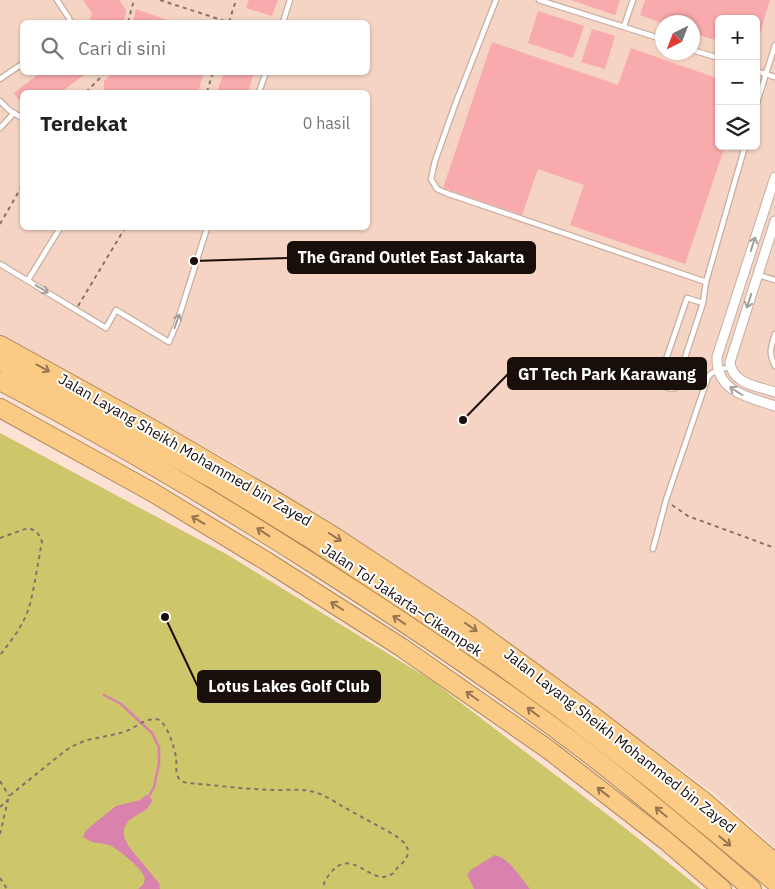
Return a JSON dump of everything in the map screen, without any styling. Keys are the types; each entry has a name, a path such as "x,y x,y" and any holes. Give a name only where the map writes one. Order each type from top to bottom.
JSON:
{"highway":[{"name":"Jalan Layang Sheikh Mohammed bin Zayed","path":"0,345 154,430 266,495 335,537 467,624 597,719 706,803 775,863"},
{"name":"Jalan Tol Jakarta–Cikampek","path":"0,361 218,482 311,539 422,612 559,708 657,784 775,882"},
{"name":"Jalan Tol Jakarta–Cikampek","path":"0,381 242,518 381,607 574,742 643,797 752,889"},
{"path":"0,408 152,492 266,561 401,647 549,750 665,840 722,889"}],"street":[{"path":"775,177 717,357 717,370 728,386 739,394 775,406"},
{"path":"775,221 730,362 732,373 740,380 775,392"}],"lane":[{"path":"57,0 70,20"},
{"path":"284,20 290,0"},
{"path":"496,0 447,128 432,174 433,184 437,189 446,193 706,282"},
{"path":"539,0 655,37"},
{"path":"624,26 633,0"},
{"path":"756,105 775,44"},
{"path":"700,52 715,57"},
{"path":"0,79 20,65"},
{"path":"760,72 775,77"},
{"path":"260,90 265,75"},
{"path":"0,102 20,117"},
{"path":"0,111 5,106"},
{"path":"0,128 14,113"},
{"path":"703,302 686,298 659,380 661,385 672,389 675,388 703,302 706,282 744,150"},
{"path":"28,280 59,230"},
{"path":"0,264 106,328 116,310 169,342 178,323 206,230"},
{"path":"758,275 775,280"},
{"path":"775,334 770,350 775,366"},
{"path":"653,549 666,500 708,377 717,370 730,367"}],"path":[{"path":"129,20 134,0"},
{"path":"160,0 222,20"},
{"path":"229,20 236,0"},
{"path":"88,90 103,75"},
{"path":"208,90 212,75"},
{"path":"0,224 20,189"},
{"path":"76,310 125,230"},
{"path":"666,500 688,516 775,548"},
{"path":"0,538 28,528 37,532 42,542 30,605 19,628 0,655"},
{"path":"0,806 45,766 75,744 92,738 131,730 152,719 158,719 164,725 169,736 176,758 177,776 184,783 310,791 320,794 387,831 402,841 407,847 406,860 389,876 374,875 353,864 340,865 332,871 325,881 324,889"},
{"path":"0,781 9,798 0,834"},
{"path":"0,878 7,889"}],"shaded area":[{"path":"0,0 775,0 775,848 714,793 511,649 233,462 0,346"},
{"path":"0,433 228,555 431,680 629,831 701,889 0,889"},
{"path":"146,795 153,800 147,809 129,820 124,828 124,837 129,847 159,883 160,889 138,889 144,884 145,878 135,865 113,847 89,841 83,837 90,827 116,806 140,800"},
{"path":"495,855 510,864 530,889 474,889 467,874"}],"building":[{"path":"83,0 119,0 126,10 124,20 90,20 92,13"},
{"path":"249,0 278,0 272,16 246,8"},
{"path":"571,0 620,0 615,15"},
{"path":"645,0 770,0 760,33 760,15 715,15 715,40 700,35 700,15 655,15 655,20 640,15"},
{"path":"136,9 166,20 133,20"},
{"path":"538,11 584,26 573,58 528,43"},
{"path":"592,29 615,36 605,69 581,62"},
{"path":"492,42 618,85 631,48 655,56 655,60 665,60 715,78 715,150 724,150 685,264 570,225 584,185 538,169 522,215 443,188"},
{"path":"37,75 84,75 64,90 20,90 20,100 14,93"},
{"path":"111,75 203,75 199,90 104,90 104,81"},
{"path":"223,75 253,75 249,90 218,90"}],"waterway":[{"path":"104,695 121,704 152,733 159,747 159,764 154,787 148,798"}],"place":[{"name":"The Grand Outlet East Jakarta","path":"194,261"},
{"name":"GT Tech Park Karawang","path":"463,420"},
{"name":"Lotus Lakes Golf Club","path":"165,617"}]}
